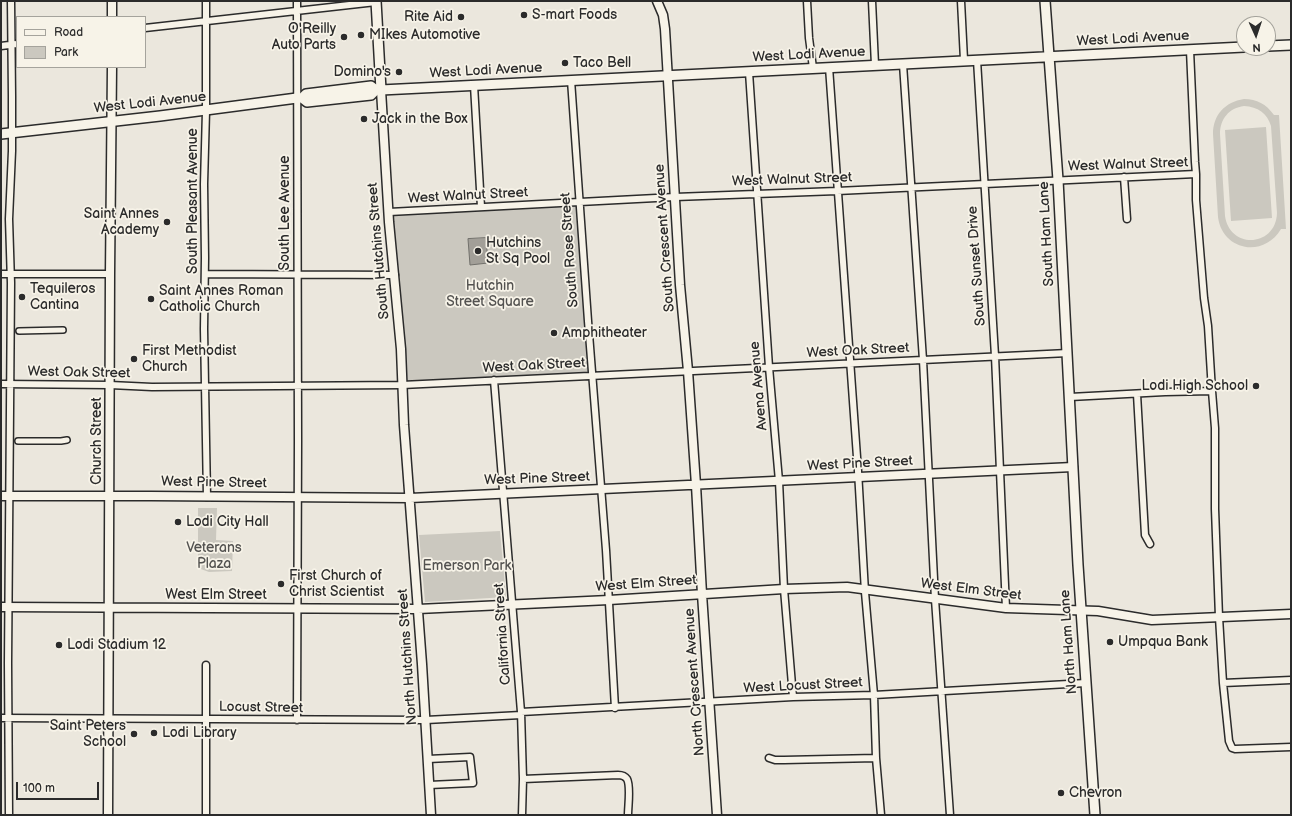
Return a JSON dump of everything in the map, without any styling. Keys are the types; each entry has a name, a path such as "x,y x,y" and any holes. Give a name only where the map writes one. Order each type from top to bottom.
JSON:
{"main road":[{"name":"South Hutchins Street","path":"376,1 379,90"},
{"name":"South Ham Lane","path":"1045,1 1058,180 1073,467"},
{"path":"1276,46 1291,45"},
{"name":"West Lodi Avenue","path":"1,134 299,98 307,102 371,95 379,90 964,60 1049,58 1236,47"},
{"name":"North Ham Lane","path":"1073,467 1094,815"}],"street":[{"path":"9,815 9,718 5,607 5,496 10,384 11,274 9,219 14,44 11,1"},
{"path":"112,1 112,16"},
{"name":"South Pleasant Avenue","path":"206,1 204,274 207,497"},
{"name":"South Lee Avenue","path":"296,1 299,98 297,274 297,720"},
{"path":"146,28 376,1"},
{"name":"South Crescent Avenue","path":"657,1 663,14 665,29 680,285 688,371 695,475"},
{"path":"807,1 812,68"},
{"path":"872,1 875,65"},
{"path":"960,1 964,60"},
{"path":"1,46 14,44"},
{"path":"1190,50 1196,200 1204,298 1208,326 1214,428 1215,516 1219,617 1223,683 1229,741 1232,748 1235,749 1291,746"},
{"name":"South Sunset Drive","path":"977,60 995,356 1006,608"},
{"path":"903,64 923,360 935,599 950,815"},
{"path":"829,67 858,477 864,589 874,695 876,758 881,815"},
{"name":"Church Street","path":"108,815 112,68"},
{"name":"Avena Avenue","path":"750,72 769,367 779,481 784,589 793,698"},
{"name":"South Rose Street","path":"571,80 606,550 615,708"},
{"path":"474,85 481,207"},
{"name":"South Hutchins Street","path":"379,90 401,349 410,498"},
{"name":"West Walnut Street","path":"389,212 675,197 911,188 1196,174"},
{"path":"1124,177 1127,219"},
{"path":"1,274 110,274"},
{"path":"204,274 395,275"},
{"path":"19,330 63,330"},
{"name":"West Oak Street","path":"1,384 152,387 402,385 1068,353"},
{"name":"California Street","path":"494,380 521,714 523,779 522,815"},
{"path":"1070,397 1212,391"},
{"path":"1137,394 1145,535 1150,544"},
{"path":"18,441 67,440"},
{"name":"West Pine Street","path":"5,496 410,498 1073,467"},
{"name":"North Crescent Avenue","path":"695,475 717,815"},
{"name":"North Hutchins Street","path":"410,498 426,720 430,815"},
{"name":"West Elm Street","path":"5,607 418,609 609,600 824,587 864,589 1006,608 1098,611 1152,620 1291,614"},
{"path":"206,664 206,815"},
{"path":"1223,683 1291,680"},
{"name":"West Locust Street","path":"521,714 1086,683"},
{"name":"Locust Street","path":"1,718 426,720 521,714"},
{"path":"428,759 470,757 473,783 429,785"},
{"path":"769,758 784,760 876,758"},
{"path":"523,779 624,776 627,779 628,786 628,815"}],"green space":[{"path":"1244,99 1257,101 1268,108 1274,115 1279,115 1286,229 1281,229 1273,238 1264,244 1254,247 1244,247 1227,237 1221,228 1218,217 1213,134 1214,127 1215,121 1221,110 1237,101","holes":["1244,106 1258,109 1264,114 1271,126 1277,213 1275,224 1269,233 1261,238 1252,240 1243,239 1235,235 1229,227 1225,216 1220,134 1220,129 1226,115 1234,109"]},
{"path":"1266,127 1272,218 1231,221 1225,130"},
{"name":"Hutchin Street Square","path":"579,203 592,375 402,385 389,212"},
{"name":"Veterans Plaza","path":"198,508 217,508 216,540 233,541 232,571 209,572 198,568"},
{"name":"Emerson Park","path":"500,531 506,597 425,602 419,535"}],"shaded area":[{"name":"Hutchins St Sq Pool","path":"486,238 488,263 470,265 468,239"}],"place":[{"name":"S-mart Foods","path":"524,15"},
{"name":"Rite Aid","path":"461,17"},
{"name":"MIkes Automotive","path":"361,35"},
{"name":"O'Reilly Auto Parts","path":"344,37"},
{"name":"Taco Bell","path":"565,63"},
{"name":"Domino's","path":"399,72"},
{"name":"Jack in the Box","path":"364,119"},
{"name":"Saint Annes Academy","path":"167,222"},
{"name":"Hutchins St Sq Pool","path":"478,251"},
{"name":"Tequileros Cantina","path":"22,297"},
{"name":"Saint Annes Roman Catholic Church","path":"151,299"},
{"name":"Amphitheater","path":"554,333"},
{"name":"First Methodist Church","path":"134,359"},
{"name":"Lodi High School","path":"1256,386"},
{"name":"Lodi City Hall","path":"178,522"},
{"name":"First Church of Christ Scientist","path":"281,584"},
{"name":"Umpqua Bank","path":"1110,642"},
{"name":"Lodi Stadium 12","path":"59,645"},
{"name":"Lodi Library","path":"154,733"},
{"name":"Saint Peters School","path":"134,734"},
{"name":"Chevron","path":"1061,793"}]}
